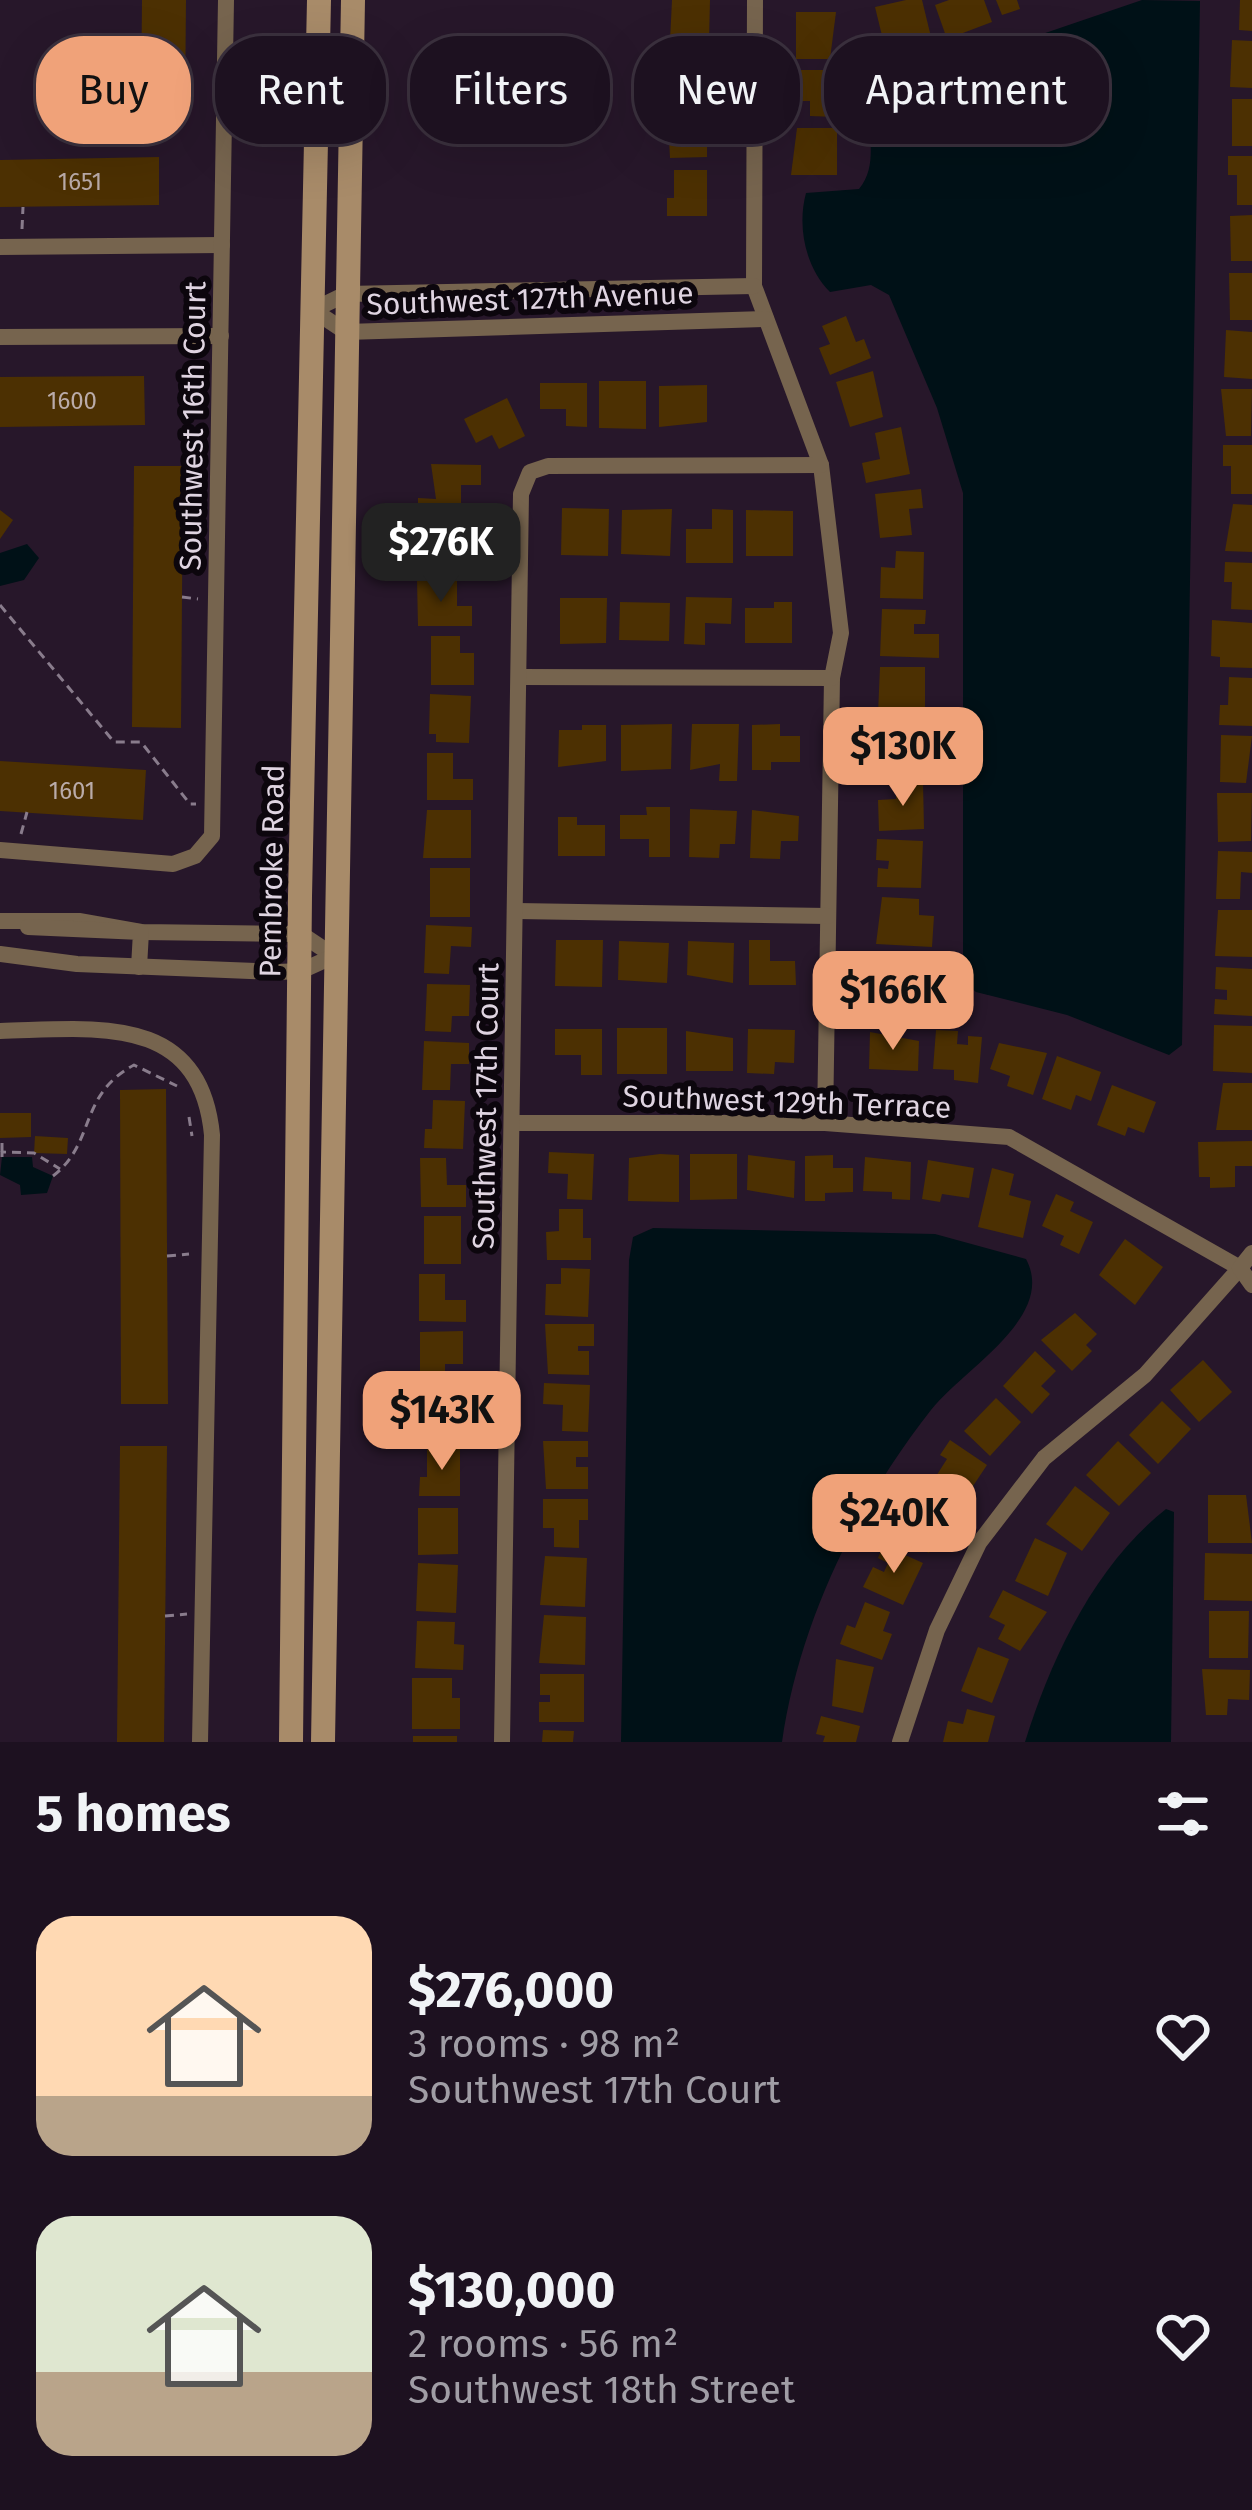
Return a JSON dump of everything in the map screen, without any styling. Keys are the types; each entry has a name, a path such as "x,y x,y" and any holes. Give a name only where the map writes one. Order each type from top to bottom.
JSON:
{"main road":[{"name":"Pembroke Road","path":"291,1742 319,0"},
{"path":"323,1742 353,0"}],"street":[{"name":"Southwest 16th Court","path":"8,851 173,864 202,849 212,836 226,0"},
{"path":"755,0 754,286 821,465 841,633 832,678 825,1123"},
{"path":"0,247 222,245"},
{"name":"Southwest 127th Avenue","path":"313,310 346,294 754,286"},
{"name":"Southwest 127th Avenue","path":"313,310 346,332 766,319"},
{"path":"0,337 221,336"},
{"name":"Southwest 17th Court","path":"502,1742 521,677 520,494 530,472 548,466 821,465"},
{"path":"521,677 832,678"},
{"path":"517,911 828,916"},
{"path":"0,921 79,921 141,932"},
{"path":"0,921 64,932 301,934 334,956"},
{"path":"63,962 50,945 64,932"},
{"path":"140,968 141,932"},
{"path":"0,954 140,968 301,971 334,956"},
{"path":"0,1031 106,1030 148,1037 175,1053 193,1073 211,1126 200,1742"},
{"name":"Southwest 129th Terrace","path":"513,1124 825,1123 1010,1137 1240,1268"},
{"path":"899,1742 937,1630 980,1543 1044,1458 1145,1376 1252,1252"},
{"path":"1240,1268 1252,1286"}],"path":[{"path":"22,246 23,207"},
{"path":"0,605 114,742 141,742 190,804 216,804"},
{"path":"8,851 27,812"},
{"path":"53,1177 73,1162 108,1079 134,1065 177,1085"},
{"path":"188,1106 191,1136 211,1126"},
{"path":"2,1138 1,1154 34,1153 61,1170"},
{"path":"167,1256 210,1253"}],"shaded area":[{"path":"1142,0 1200,1 1182,1045 1169,1055 1067,1015 976,992 963,981 963,493 937,408 889,295 871,285 830,292 814,271 805,246 806,193 859,189 870,165 871,144 1109,144 1109,36 1037,36"},
{"path":"27,544 39,558 24,580 0,586 0,553"},
{"path":"2,1157 32,1157 33,1167 53,1176 47,1193 21,1195 20,1185 0,1175"},
{"path":"653,1228 935,1234 1026,1259 1032,1280 1029,1301 1018,1321 931,1410 856,1525 817,1609 790,1697 782,1742 621,1742 629,1260 633,1237"},
{"path":"1166,1509 1174,1512 1171,1742 1025,1742 1062,1646 1097,1585"}],"building":[{"path":"142,0 186,0 186,36 142,36"},
{"path":"672,0 710,0 709,36 670,36"},
{"path":"922,0 931,36 882,36 875,7"},
{"path":"984,0 992,22 946,36 935,5"},
{"path":"996,0 1017,0 1020,9 1002,15"},
{"path":"1240,0 1252,0 1252,31 1239,30"},
{"path":"796,12 836,12 833,36 824,36 824,59 800,59 800,36 796,36"},
{"path":"1232,40 1252,41 1252,88 1230,87"},
{"path":"800,70 824,70 824,117 810,116 810,101 800,101"},
{"path":"1232,99 1252,99 1252,146 1232,146"},
{"path":"800,128 824,128 824,144 837,144 837,175 791,175"},
{"path":"669,144 707,144 707,157 670,158"},
{"path":"1228,156 1252,156 1252,205 1237,205 1237,175 1228,175"},
{"path":"159,157 159,205 0,207 0,160"},
{"path":"674,170 707,170 707,216 667,216 667,198 674,198"},
{"path":"1252,215 1252,261 1231,261 1230,216"},
{"path":"1229,273 1252,273 1252,320 1230,320"},
{"path":"846,316 856,342 864,339 871,358 830,375 819,348 830,344 822,326"},
{"path":"1226,330 1252,332 1252,379 1224,377"},
{"path":"873,371 883,417 850,427 836,382"},
{"path":"144,376 145,425 0,427 0,377"},
{"path":"599,381 646,381 646,429 599,428"},
{"path":"540,383 587,383 587,427 566,426 566,409 540,409"},
{"path":"707,385 707,422 659,427 659,386"},
{"path":"1221,389 1252,389 1251,436 1226,436"},
{"path":"507,398 525,436 499,449 492,435 476,443 464,419"},
{"path":"901,427 910,474 866,483 862,463 880,459 875,433"},
{"path":"1223,445 1252,445 1252,494 1231,494 1231,466 1223,466"},
{"path":"431,464 481,465 481,485 461,485 461,512 418,511 418,498 436,499"},
{"path":"134,466 183,466 181,728 132,727"},
{"path":"921,489 923,508 909,509 912,535 880,538 875,494"},
{"path":"1233,504 1252,505 1252,552 1225,551"},
{"path":"562,508 609,509 608,556 561,555"},
{"path":"672,509 670,556 621,554 622,510"},
{"path":"712,509 733,510 733,563 686,563 686,529 712,529"},
{"path":"0,510 13,520 0,539"},
{"path":"746,510 793,511 793,556 746,556"},
{"path":"434,521 477,522 476,553 458,553 458,569 433,568"},
{"path":"896,551 924,552 923,599 880,598 881,567 895,568"},
{"path":"1225,562 1252,563 1252,610 1231,609 1232,582 1224,582"},
{"path":"417,580 457,580 457,606 472,606 472,626 418,626"},
{"path":"686,597 732,598 731,624 705,623 705,645 684,644"},
{"path":"560,598 607,598 606,643 560,644"},
{"path":"620,602 670,603 669,641 619,640"},
{"path":"774,602 792,602 792,643 745,643 745,608 774,608"},
{"path":"882,609 926,610 925,624 914,624 914,634 939,634 939,658 880,656"},
{"path":"1212,620 1252,623 1252,668 1220,667 1220,657 1211,656"},
{"path":"431,636 460,636 460,653 474,653 474,685 431,685"},
{"path":"880,667 925,667 925,714 878,714"},
{"path":"1229,677 1252,678 1252,726 1219,725 1220,705 1228,705"},
{"path":"430,694 471,696 469,743 436,742 436,734 429,734"},
{"path":"672,724 671,769 621,771 621,725"},
{"path":"692,724 739,724 737,781 719,781 720,764 690,770"},
{"path":"780,724 780,736 800,736 800,762 771,762 771,770 752,770 752,725"},
{"path":"890,724 915,725 914,753 924,753 923,772 880,771 882,744 889,744"},
{"path":"582,725 606,725 606,761 558,767 559,730 582,730"},
{"path":"1221,735 1252,736 1246,783 1220,782"},
{"path":"427,753 453,753 453,779 473,779 473,800 427,800"},
{"path":"0,761 146,770 143,820 0,811"},
{"path":"923,782 924,829 879,831 878,800 896,799 896,783"},
{"path":"1217,793 1252,793 1251,841 1218,842"},
{"path":"646,807 670,807 670,857 649,857 649,839 620,839 620,815 647,815"},
{"path":"690,809 737,811 735,844 720,844 719,858 689,857"},
{"path":"427,810 471,810 471,858 423,858"},
{"path":"752,810 799,816 798,841 781,841 780,859 750,858"},
{"path":"558,817 577,817 577,825 605,825 605,856 558,856"},
{"path":"877,839 923,841 921,888 877,887 878,868 888,869 889,861 876,860"},
{"path":"1218,851 1252,852 1252,873 1241,872 1240,899 1216,899"},
{"path":"430,868 470,868 470,917 430,917"},
{"path":"882,897 919,899 919,915 934,916 932,947 876,944"},
{"path":"1218,910 1252,910 1252,957 1215,956"},
{"path":"426,925 472,927 471,947 451,946 449,974 424,973"},
{"path":"556,940 603,940 602,987 555,986"},
{"path":"749,940 770,940 770,961 795,961 796,985 749,985"},
{"path":"619,941 669,943 667,983 618,980"},
{"path":"688,941 734,943 733,983 687,975"},
{"path":"875,955 923,957 921,1004 893,1003 894,978 874,977"},
{"path":"1216,967 1252,969 1252,1016 1214,1014 1215,999 1227,1000 1227,990 1215,989"},
{"path":"427,984 470,985 469,1016 452,1016 451,1032 425,1031"},
{"path":"1214,1025 1252,1026 1252,1073 1213,1071"},
{"path":"617,1028 667,1028 667,1074 617,1074"},
{"path":"555,1029 602,1029 602,1075 581,1075 581,1055 555,1055"},
{"path":"748,1029 795,1030 794,1063 775,1062 774,1074 747,1073"},
{"path":"936,1030 958,1031 957,1044 968,1045 968,1036 982,1037 978,1083 954,1080 954,1070 933,1069"},
{"path":"686,1031 733,1038 733,1071 686,1071"},
{"path":"870,1032 919,1041 918,1071 869,1069"},
{"path":"424,1041 469,1043 469,1064 451,1064 450,1090 422,1090"},
{"path":"999,1043 1047,1053 1033,1095 1007,1086 1010,1076 990,1069"},
{"path":"1057,1056 1101,1072 1091,1101 1076,1095 1071,1110 1042,1099"},
{"path":"1223,1083 1252,1083 1252,1130 1216,1130"},
{"path":"1112,1085 1156,1102 1144,1133 1128,1127 1125,1136 1097,1125"},
{"path":"166,1089 168,1404 121,1404 120,1090"},
{"path":"433,1100 465,1101 463,1149 424,1148 425,1129 432,1129"},
{"path":"0,1113 31,1113 31,1137 0,1138"},
{"path":"35,1136 68,1138 67,1154 34,1153"},
{"path":"1252,1141 1252,1166 1235,1166 1235,1187 1210,1188 1210,1177 1199,1177 1198,1142"},
{"path":"549,1152 594,1154 592,1200 567,1199 568,1174 548,1173"},
{"path":"690,1154 737,1154 737,1199 690,1200"},
{"path":"679,1155 679,1202 628,1201 629,1158"},
{"path":"748,1155 795,1161 794,1198 747,1190"},
{"path":"833,1155 833,1168 853,1168 853,1192 825,1193 825,1201 805,1201 805,1156"},
{"path":"865,1157 911,1162 910,1200 892,1199 892,1192 863,1191"},
{"path":"420,1158 446,1158 447,1185 466,1185 466,1207 421,1207"},
{"path":"928,1160 974,1168 969,1198 942,1194 940,1202 922,1199"},
{"path":"992,1168 1014,1174 1009,1195 1031,1201 1023,1238 978,1227"},
{"path":"1056,1194 1074,1202 1070,1211 1093,1222 1079,1254 1060,1245 1064,1236 1042,1226"},
{"path":"559,1209 583,1209 583,1238 591,1238 591,1260 547,1260 546,1232 559,1231"},
{"path":"424,1216 461,1216 461,1264 424,1264"},
{"path":"1125,1239 1163,1267 1135,1305 1099,1275"},
{"path":"561,1268 590,1269 588,1317 545,1315 546,1284 561,1284"},
{"path":"419,1274 445,1274 445,1300 466,1300 466,1322 419,1321"},
{"path":"1075,1313 1097,1334 1086,1345 1092,1351 1072,1371 1041,1340"},
{"path":"545,1324 594,1324 594,1346 578,1346 578,1351 589,1351 589,1375 548,1374"},
{"path":"463,1331 463,1364 445,1364 445,1380 420,1380 420,1332"},
{"path":"1035,1351 1056,1371 1041,1386 1050,1394 1032,1414 1003,1386"},
{"path":"1203,1360 1232,1392 1199,1422 1170,1390"},
{"path":"544,1383 590,1385 588,1432 562,1431 563,1405 543,1404"},
{"path":"429,1390 457,1390 459,1438 421,1439 420,1420 430,1419"},
{"path":"996,1398 1021,1422 990,1456 964,1431"},
{"path":"1162,1401 1191,1429 1158,1464 1129,1435"},
{"path":"950,1440 987,1465 971,1489 962,1484 952,1498 931,1484 947,1459 940,1455"},
{"path":"543,1441 588,1441 588,1457 576,1457 576,1467 588,1467 588,1489 546,1489"},
{"path":"1118,1441 1151,1473 1119,1506 1086,1475"},
{"path":"120,1446 167,1446 164,1742 117,1742"},
{"path":"427,1447 460,1447 460,1496 419,1496 420,1477 427,1477"},
{"path":"1075,1486 1110,1513 1082,1551 1046,1524"},
{"path":"913,1491 951,1510 929,1553 891,1534"},
{"path":"1208,1495 1246,1495 1252,1543 1208,1543"},
{"path":"543,1499 588,1499 588,1520 579,1520 579,1548 554,1547 554,1528 543,1528"},
{"path":"418,1508 458,1508 458,1554 418,1555"},
{"path":"1035,1538 1067,1553 1048,1596 1015,1581"},
{"path":"883,1545 923,1563 903,1605 863,1587 873,1567 884,1572 888,1563 878,1558"},
{"path":"1205,1553 1252,1554 1252,1601 1204,1600"},
{"path":"545,1556 587,1558 585,1607 540,1605"},
{"path":"418,1563 458,1565 456,1613 416,1611"},
{"path":"1003,1590 1047,1612 1020,1651 998,1639 1005,1625 989,1617"},
{"path":"865,1602 890,1612 883,1631 892,1634 882,1660 840,1644 847,1625 855,1628"},
{"path":"1209,1611 1249,1611 1248,1658 1209,1658"},
{"path":"544,1615 586,1617 585,1665 539,1663"},
{"path":"417,1621 455,1622 454,1644 464,1645 463,1670 415,1668"},
{"path":"978,1647 1009,1659 992,1703 961,1691"},
{"path":"836,1659 874,1667 863,1713 832,1706"},
{"path":"1202,1669 1250,1670 1249,1700 1228,1699 1227,1715 1206,1715"},
{"path":"540,1674 584,1674 584,1722 539,1722 539,1702 550,1702 550,1695 540,1695"},
{"path":"412,1678 452,1678 452,1698 460,1698 460,1729 412,1729"},
{"path":"967,1709 995,1716 988,1742 943,1742 948,1721 963,1724"},
{"path":"821,1716 860,1726 856,1742 823,1742 825,1736 816,1734"},
{"path":"543,1730 574,1731 573,1742 542,1742"},
{"path":"413,1736 457,1736 457,1742 413,1742"}]}
